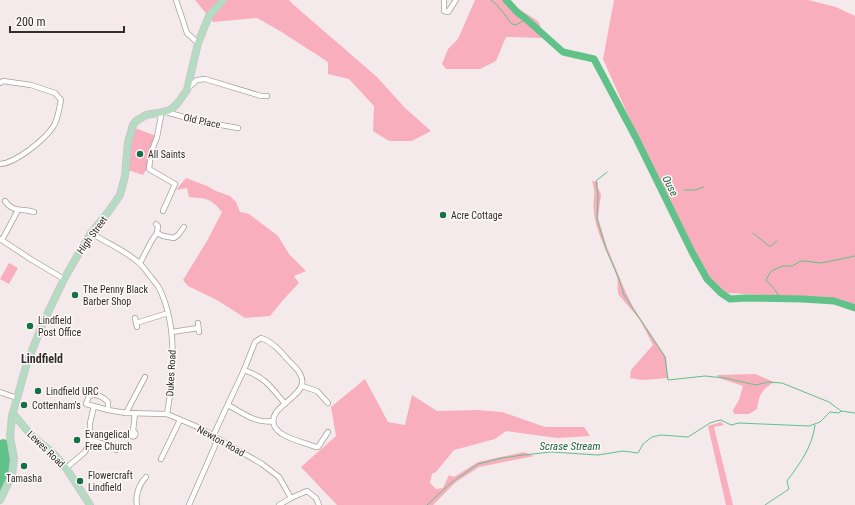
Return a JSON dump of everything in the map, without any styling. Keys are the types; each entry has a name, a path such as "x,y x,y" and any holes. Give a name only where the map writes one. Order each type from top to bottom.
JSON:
{"main road":[{"name":"High Street","path":"0,499 12,476 14,458 10,437 12,416 36,339 64,279 92,234 120,194 125,176 128,142 133,125 136,121 146,115 163,112 177,104 187,90 198,43 209,16 223,0"},
{"name":"Lewes Road","path":"12,416 16,417 31,435 54,454 66,468 90,505"}],"street":[{"path":"176,0 187,33 198,43"},
{"path":"444,0 444,12 448,12 456,0"},
{"path":"187,90 191,84 197,80 205,79 261,96 266,96"},
{"path":"0,83 4,81 31,85 55,93 61,100 59,112 53,127 32,148 6,164 0,164"},
{"path":"163,112 157,138 151,153 150,169 175,184 163,211"},
{"name":"Old Place","path":"163,112 198,121 238,128"},
{"path":"5,201 9,207 34,212"},
{"path":"18,210 1,240 64,279"},
{"path":"140,263 157,233 158,226 156,224"},
{"path":"157,233 174,238 184,227"},
{"name":"Dukes Road","path":"92,234 123,251 140,263 159,288 172,332 173,368 167,414"},
{"path":"136,322 166,313"},
{"path":"172,332 198,328"},
{"path":"189,505 228,405 255,342 261,338 268,340 295,366 302,380 302,386 274,416 273,421 275,427 281,434 316,447 318,447 328,432"},
{"path":"244,370 257,375 268,384 285,404"},
{"path":"126,413 145,377"},
{"path":"302,386 317,391 328,403"},
{"path":"0,392 17,398"},
{"path":"66,468 85,452 90,440 90,423 94,406 86,404 89,396 93,394 104,398 108,402 108,410"},
{"path":"228,405 258,421 273,421"},
{"name":"Newton Road","path":"94,406 126,413 167,414 180,420 216,437 268,468 279,477 291,498"},
{"path":"133,431 135,413"},
{"path":"161,458 180,420"},
{"path":"90,440 107,445 116,450"},
{"path":"137,505 140,485 146,477"},
{"path":"279,505 307,491 316,498 319,505"}],"shaded area":[{"path":"195,0 289,0 377,77 405,108 431,131 412,141 389,141 373,131 374,106 349,79 328,74 328,62 257,18 213,22"},
{"path":"475,0 508,0 511,4 538,21 546,38 506,37 496,61 480,69 446,69 442,64 448,49 458,39"},
{"path":"614,0 808,0 836,7 855,16 855,305 836,299 727,293 719,289 707,277 677,223 603,59"},
{"path":"135,128 156,136 149,165 143,175 128,170 131,141"},
{"path":"186,178 230,196 236,202 240,212 249,214 278,236 289,254 306,271 294,276 299,283 270,316 245,318 217,300 188,286 183,280 207,241 222,212 215,204 208,200 189,197 187,188 176,190"},
{"path":"592,181 598,182 598,188 601,194 598,218 607,247 633,307 666,357 668,378 642,380 630,378 631,370 653,345 640,320 618,293 617,277 597,229"},
{"path":"9,263 18,268 9,284 0,279"},
{"path":"755,374 774,382 762,393 757,409 749,414 734,414 733,410 739,400 743,386 719,378 717,375"},
{"path":"365,379 388,422 405,425 412,395 437,411 477,410 502,412 545,427 584,427 590,436 557,438 506,431 495,439 454,450 436,472 432,474 430,483 436,489 443,488 449,475 454,477 478,462 524,452 534,456 479,467 456,482 433,505 337,505 301,467 336,436 331,407"},
{"path":"721,422 724,425 714,427 733,505 726,505 708,426"},
{"path":"0,440 7,440 11,466 9,476 0,494"}],"waterway":[{"path":"491,0 497,5 512,24 516,25 526,19"},
{"name":"Ouse","path":"506,0 517,12 563,52 594,59 636,138 692,252 707,279 721,293 730,299 803,299 834,301 855,308"},
{"path":"607,172 596,181 598,196 597,219 606,249 624,295 665,357 668,380 705,376 725,378 756,385 768,382 782,383 829,402 841,411"},
{"path":"659,186 677,193"},
{"path":"684,190 695,190 704,187"},
{"path":"753,233 769,246 777,241"},
{"path":"780,298 766,280 771,271 783,266 792,266 801,261 821,263 855,256"},
{"name":"Scrase Stream","path":"427,505 451,483 478,464 502,458 551,452 598,455 623,451 638,453 643,444 652,437 661,435 688,437 710,423 721,420 731,425 739,423 809,426 820,422 830,412 839,413 841,411 855,413"},
{"path":"765,505 789,489 787,481 808,448 815,425"}],"place":[{"name":"All Saints","path":"140,154"},
{"name":"Acre Cottage","path":"443,215"},
{"name":"The Penny Black Barber Shop","path":"75,295"},
{"name":"Lindfield Post Office","path":"30,326"},
{"name":"Lindfield URC","path":"38,391"},
{"name":"Cottenham's","path":"24,405"},
{"name":"Evangelical Free Church","path":"77,440"},
{"name":"Tamasha","path":"24,466"},
{"name":"Flowercraft Lindfield","path":"80,481"}],"district":[{"name":"Lindfield","path":"42,359"}]}
